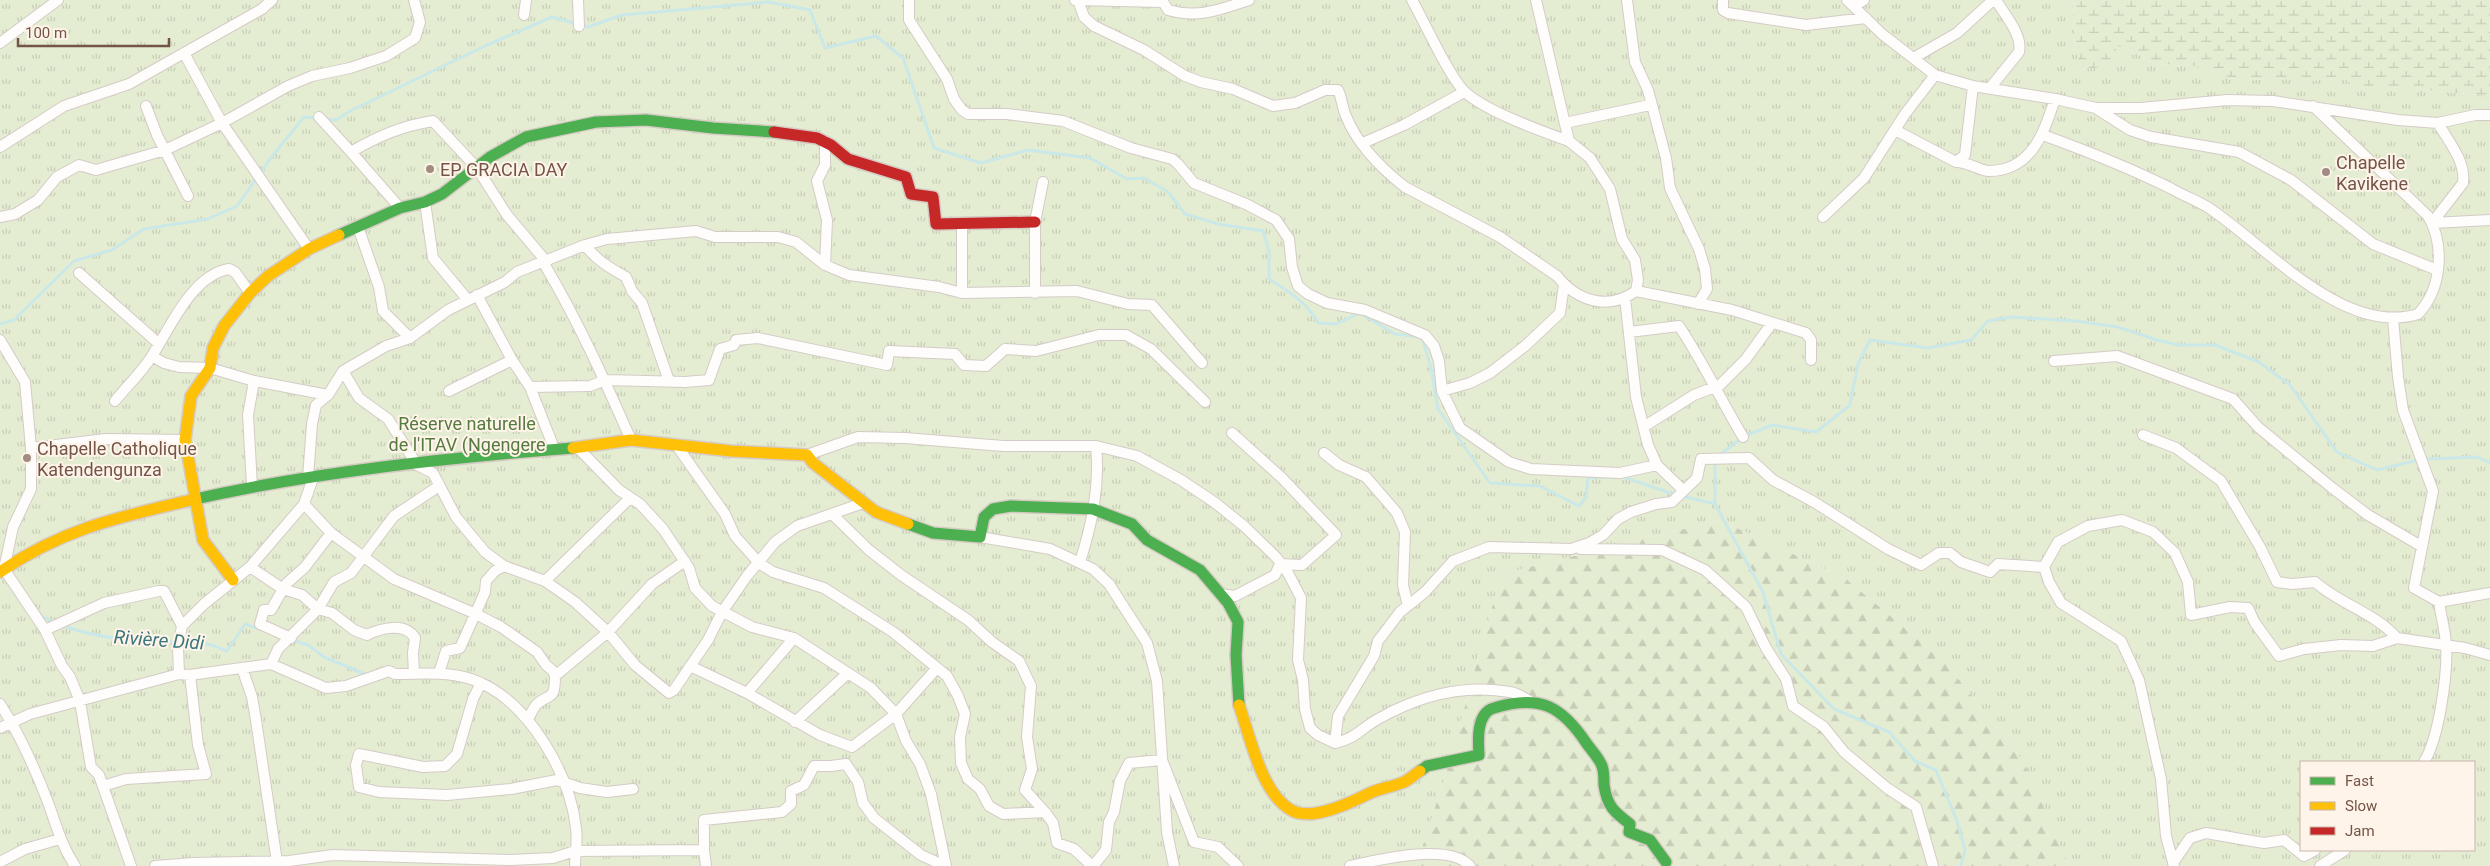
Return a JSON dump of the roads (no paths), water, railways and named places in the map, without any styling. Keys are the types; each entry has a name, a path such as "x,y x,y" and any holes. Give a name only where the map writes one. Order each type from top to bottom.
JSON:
{"street":[{"path":"0,43 58,0"},
{"path":"0,146 64,106 129,84 262,9 272,0"},
{"path":"0,217 15,214 38,200 58,177 78,165 96,170 165,150 222,123 288,86 312,76 350,68 386,56 415,38 420,22 414,0"},
{"path":"524,15 526,0"},
{"path":"578,0 579,26"},
{"path":"909,0 909,20 947,79 954,99 962,110 968,114 1007,114 1063,121 1131,148 1172,160 1178,164 1194,183 1246,204 1276,220 1289,239 1292,267 1298,286 1308,294 1327,303 1364,310 1425,335 1434,346 1439,360 1442,391 1460,428 1509,462 1531,469 1620,473 1657,465"},
{"path":"1247,0 1224,10 1195,14 1168,10 1162,1 1077,0 1084,17 1094,26 1144,50 1185,76 1201,82 1233,89 1273,106 1295,103 1326,90 1338,90 1346,116 1363,143 1392,177 1405,187 1500,237 1584,298 1598,302 1625,298 1636,291 1732,310 1806,333 1811,340 1811,360"},
{"path":"1412,0 1464,92 1480,102 1537,129 1570,141 1590,158 1610,189 1622,239 1635,260 1638,271 1636,291"},
{"path":"1536,0 1570,141"},
{"path":"1628,0 1635,62 1648,90 1650,105 1664,151 1670,188 1699,249 1705,269 1707,289 1698,304"},
{"path":"1723,0 1722,6 1728,13 1785,23 1806,25 1866,18"},
{"path":"1850,3 1864,0"},
{"path":"1915,57 1957,33 1995,0 2019,39 2020,46 2019,52 1990,88"},
{"path":"1850,3 1882,34 1915,57 1935,75 1973,86 2055,99 2096,108 2140,108 2226,100 2273,101 2398,120 2438,123 2476,115 2490,115"},
{"path":"184,53 222,123 309,249"},
{"path":"1823,217 1864,178 1905,114 1935,75"},
{"path":"1956,162 1965,155 1973,86"},
{"path":"1363,143 1404,125 1464,92"},
{"path":"1895,130 1956,162 1967,162 1986,171 2009,167 2024,160 2043,134 2055,99"},
{"path":"1565,123 1650,105"},
{"path":"146,106 188,196"},
{"path":"2043,134 2129,167 2209,208 2282,266 2325,296 2360,311 2393,318 2418,314 2433,293 2438,270 2440,244 2432,223 2428,216 2313,106"},
{"path":"2096,108 2130,130 2151,137 2239,152 2291,180 2373,244 2438,270"},
{"path":"319,117 400,208"},
{"path":"233,580 203,540 194,500 185,440 191,396 210,368 213,348 224,326 250,293 268,276 309,249 400,208 425,202 450,188 490,157 526,137 596,122 646,120 713,128 754,129 825,141 848,159 906,176 911,194 933,197 934,221 936,224 962,226 1035,222"},
{"path":"351,152 390,132 414,124 433,121 476,168 507,215 545,260 546,267 569,305 606,380 631,440"},
{"path":"2432,223 2463,183 2464,175 2457,156 2438,123"},
{"path":"825,141 825,165 817,181 827,220 825,265"},
{"path":"1035,293 1035,222 1043,182"},
{"path":"425,202 433,258 467,299"},
{"path":"2432,223 2490,220"},
{"path":"962,226 962,293"},
{"path":"358,227 379,287 384,310 410,338"},
{"path":"179,674 178,648 181,631 204,604 250,567 304,504 310,478 312,424 316,405 328,395 343,371 386,346 410,338 448,310 505,282 517,272 585,245 607,239 696,231 715,237 778,237 796,242 825,265 849,275 939,287 962,293 1077,291 1128,304 1152,305 1202,364"},
{"path":"585,245 593,256 603,264 626,276 632,291 642,303 669,381"},
{"path":"115,400 152,356 176,314 195,292 222,270 229,269 235,272 250,293"},
{"path":"79,272 158,344"},
{"path":"1442,391 1470,383 1490,373 1525,346 1560,313 1564,285"},
{"path":"478,295 512,360 530,387 554,448"},
{"path":"1625,298 1636,397 1645,426 1648,445 1657,465 1683,490"},
{"path":"2393,318 2398,377 2404,410 2433,490 2414,588 2439,602 2490,593"},
{"path":"1645,426 1694,395 1714,389 1735,372 1772,323"},
{"path":"1629,332 1679,326 1695,349 1714,389 1743,437"},
{"path":"530,387 590,386 606,380 709,380 720,349 734,345 736,340 758,338 887,365 888,351 955,354 964,364 986,366 1005,349 1036,351 1098,335 1126,335 1151,349 1205,402"},
{"path":"0,340 25,382 31,448 31,489 13,527 2,570"},
{"path":"152,356 164,363 179,367 210,368 254,381 328,395"},
{"path":"2054,361 2117,356 2233,400 2258,427 2331,487 2368,515 2421,546"},
{"path":"449,391 512,360"},
{"path":"343,371 359,398 388,419 417,465 433,473 464,530 486,552 504,566 545,581 575,602 608,632 635,664 668,693 674,690 708,640 722,612 747,576 775,542 798,526 863,503"},
{"path":"252,486 248,415 254,381"},
{"path":"1232,433 1282,478 1336,535 1302,565 1280,564"},
{"path":"2143,435 2176,448 2221,481 2260,547 2276,582 2292,584 2314,582 2330,595 2384,624 2397,638"},
{"path":"2,570 29,552 75,531 119,517 252,486 484,455 554,448 578,448 631,440 807,455 858,437 905,438 1003,446 1096,446 1137,456 1181,480 1214,502 1244,526 1280,564 1301,598 1298,660 1303,680 1305,709 1310,728 1318,736 1335,743 1351,739 1376,720 1410,702 1447,691 1512,692 1531,702 1557,709 1575,726 1602,766 1606,792 1612,811 1630,824 1629,832 1650,840 1666,862"},
{"path":"31,448 106,439 185,440"},
{"path":"690,446 678,449 710,492 735,536 759,563 772,572 824,588 893,632 947,676 965,714 960,737 961,763 968,779 980,789 989,806 1003,814 1045,812"},
{"path":"1080,562 1094,510 1098,470 1096,446"},
{"path":"578,448 618,490 640,504 663,530 685,561 695,588 703,598 722,612 752,627 794,638 872,688 896,714 906,741 920,764 931,794 945,866"},
{"path":"1324,453 1339,465 1366,477 1397,513 1405,532 1403,585 1408,606"},
{"path":"807,455 813,463 876,512 933,533 980,537 1050,549 1093,569 1109,584 1147,643 1157,681 1167,832 1174,866"},
{"path":"1571,549 1589,543 1603,535 1618,519 1631,512 1656,504 1672,502 1697,478 1701,458 1749,458 1773,480 1814,502 1888,549 1921,565 1939,553 1950,552 1961,562 1990,572 1998,564 2044,567"},
{"path":"271,664 278,649 318,609 334,582 351,573 394,516 439,486"},
{"path":"545,581 630,498"},
{"path":"304,504 331,533 394,579 476,614 501,627 538,652 546,665 553,671 555,689 548,699 537,704 528,720"},
{"path":"980,537 984,517 993,509 1011,506 1094,510 1132,524 1147,540 1200,570 1220,594 1238,622 1236,655 1239,705 1263,775 1276,796 1292,811 1312,813 1340,808 1376,790 1404,782 1427,766 1479,756 1478,734 1484,716 1492,708 1531,702"},
{"path":"832,514 868,550 901,575 968,620 992,642 1019,661 1031,686 1027,737 1032,769 1025,790 1045,812 1052,823 1057,842 1074,849 1092,866 1106,850 1109,822 1114,812 1120,781 1129,763 1162,760"},
{"path":"2173,864 2166,836 2161,779 2139,680 2121,641 2062,603 2049,582 2044,567 2058,542 2088,526 2122,520 2153,532 2175,553 2188,582 2191,615 2230,607 2248,608 2255,623 2279,656 2304,649 2341,645 2373,646 2397,638 2490,655"},
{"path":"289,640 260,624 264,610 271,610 283,589 305,567 331,533"},
{"path":"1335,743 1338,716 1374,656 1378,641 1408,606 1425,592 1453,561 1489,547 1662,550 1705,570 1746,607 1766,648 1786,679 1793,706 1824,727 1844,752 1887,788 1916,807 1933,866"},
{"path":"555,676 608,632 652,584 685,561"},
{"path":"1220,594 1235,596 1275,575 1280,564"},
{"path":"439,672 446,651 460,648 485,592 486,581 494,570 504,566"},
{"path":"250,567 283,589 302,595 318,609 332,613 354,630 367,635 376,631 403,628 412,633 415,638 413,653 414,674"},
{"path":"2,570 54,625 62,666 70,677 80,701 91,767 99,775 130,866"},
{"path":"54,625 104,603 164,591 181,631"},
{"path":"2425,761 2430,753 2444,684 2446,646 2439,602"},
{"path":"747,693 794,638"},
{"path":"0,728 30,714 179,674 190,675 271,664 326,688 346,686 389,671 395,674 439,672 481,682 499,694 528,720 552,754 564,782 577,828 575,866"},
{"path":"690,666 747,693 795,722 846,747 852,747 896,714 938,668"},
{"path":"242,668 252,697 276,862"},
{"path":"795,722 848,673"},
{"path":"103,786 126,779 206,774 198,745 190,675"},
{"path":"481,682 473,699 457,754 445,766 422,767 359,754 356,764 359,787 379,792 447,795 511,789 557,780 580,788 607,792 633,789"},
{"path":"0,704 12,722 49,805 60,839 75,866"},
{"path":"1162,760 1194,842 1218,847 1238,866"},
{"path":"706,866 704,820 782,812 791,804 791,791 804,785 814,766 846,764 858,782 863,803 874,818 921,855 945,866"},
{"path":"2173,864 2190,838 2206,833 2264,843 2284,840 2304,856 2313,851"},
{"path":"0,862 25,849 60,839"},
{"path":"155,866 276,862 333,855 510,860 553,858 575,851 704,850"},
{"path":"2317,851 2326,855 2343,852"},
{"path":"2320,866 2343,852"},
{"path":"1350,866 1398,855 1435,853 1466,862 1470,866"}],"waterway":[{"path":"324,119 336,120 350,111 485,46 552,17 588,27 622,15 769,2 810,10 825,48 876,36 903,58 934,148 981,163 1028,150 1090,158 1127,179 1144,178 1168,192 1185,214 1218,224 1263,231 1269,251 1269,279 1303,303 1318,323 1336,324 1360,313 1395,334 1422,337 1431,368 1438,409 1490,483 1540,486 1579,506 1586,497 1588,478 1607,477"},
{"path":"0,324 14,320 74,261 112,250 144,229 208,219 237,206 273,155 304,117 317,118"},
{"path":"1718,456 1743,437 1772,425 1816,432 1850,405 1858,364 1870,340 1928,348 1971,340 1988,321 2012,317 2076,321 2118,327 2179,345 2215,345 2259,362 2290,385 2337,452 2377,470 2418,460"},
{"path":"2425,459 2477,457 2490,463"},
{"path":"1715,461 1715,504 1763,592 1781,654 1834,709 1889,732 1915,761 1936,770 1957,821 1965,850 1961,866"},
{"path":"1623,477 1676,495"},
{"path":"1682,496 1715,504"},
{"name":"Rivière Didi","path":"39,613 54,622"},
{"name":"Rivière Didi","path":"62,625 106,637 199,642 227,651 245,624 262,630"},
{"name":"Rivière Didi","path":"292,640 308,645 324,657 367,675"}],"place":[{"name":"EP GRACIA DAY","path":"430,169"},
{"name":"Chapelle Kavikene","path":"2326,172"},
{"name":"Chapelle Catholique Katendengunza","path":"27,458"}],"park label":[{"name":"Réserve naturelle de l'ITAV (Ngengere","path":"467,433"}]}
